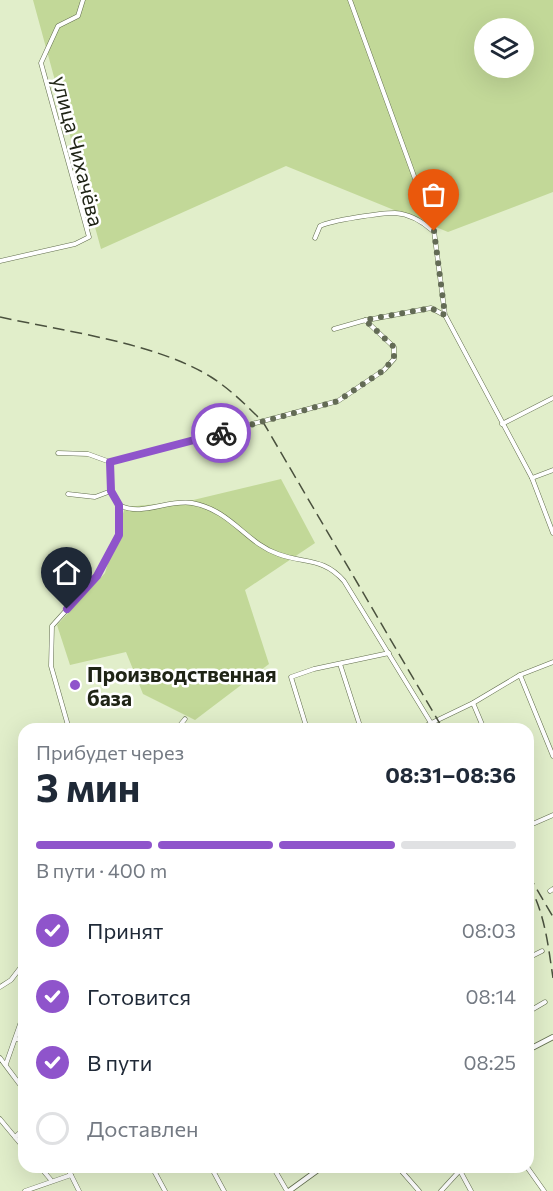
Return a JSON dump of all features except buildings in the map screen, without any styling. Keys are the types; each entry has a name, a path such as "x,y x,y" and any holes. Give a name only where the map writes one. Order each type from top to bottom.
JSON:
{"street":[{"name":"улица Чихачёва","path":"0,261 75,244 89,237 41,63 58,26 78,15 83,0"},
{"path":"350,0 434,231 445,315 532,478 553,533"},
{"path":"315,238 320,226 332,220 394,213 424,223 434,231"},
{"path":"334,329 365,320 431,308 445,315"},
{"path":"58,453 88,454 110,462 338,401 384,370 394,358 394,347 365,320"},
{"path":"502,424 553,398"},
{"path":"67,723 51,666 52,626 97,576 119,535 119,505 111,491 110,462"},
{"path":"532,478 553,470"},
{"path":"68,495 95,497 111,491"},
{"path":"119,505 135,510 188,502 210,507 277,554 323,564 344,581 430,723 473,703 520,675 553,662"},
{"path":"305,723 291,677 389,653"},
{"path":"340,664 359,723"},
{"path":"520,675 553,756"},
{"path":"473,703 481,723"},
{"path":"182,723 185,719"},
{"path":"534,823 553,815"},
{"path":"534,955 542,951"},
{"path":"0,987 11,980 18,971"},
{"path":"534,1009 546,1002"},
{"path":"6,1064 18,1032"},
{"path":"534,1047 553,1037"},
{"path":"0,1058 18,1081"},
{"path":"0,1119 18,1141"},
{"path":"15,1137 18,1134"},
{"path":"45,1173 51,1180"},
{"path":"155,1173 165,1191"},
{"path":"214,1173 224,1191"},
{"path":"277,1173 288,1191 314,1173"},
{"path":"403,1173 419,1191"},
{"path":"441,1191 456,1173"},
{"path":"462,1173 471,1191"},
{"path":"532,1173 544,1191"},
{"path":"25,1191 51,1180 71,1175 79,1191"}],"green space":[{"path":"33,0 553,0 553,192 448,232 286,166 101,249"},
{"path":"281,479 315,543 245,590 269,664 195,720 143,694 126,652 70,665 57,625 105,573 125,507 189,501"}],"railway":[{"path":"0,317 109,340 164,355 211,377 245,404 263,422 439,723"},
{"path":"534,884 553,917"},
{"path":"534,894 542,918 553,978"}],"way so far":[{"path":"221,433 338,401 384,370 394,358 394,347 365,320 431,308 445,315 434,231"}],"place":[{"name":"Производственная база","path":"75,685"}],"route":[{"path":"67,609 97,576 119,535 119,505 111,491 110,462 221,433"}]}
